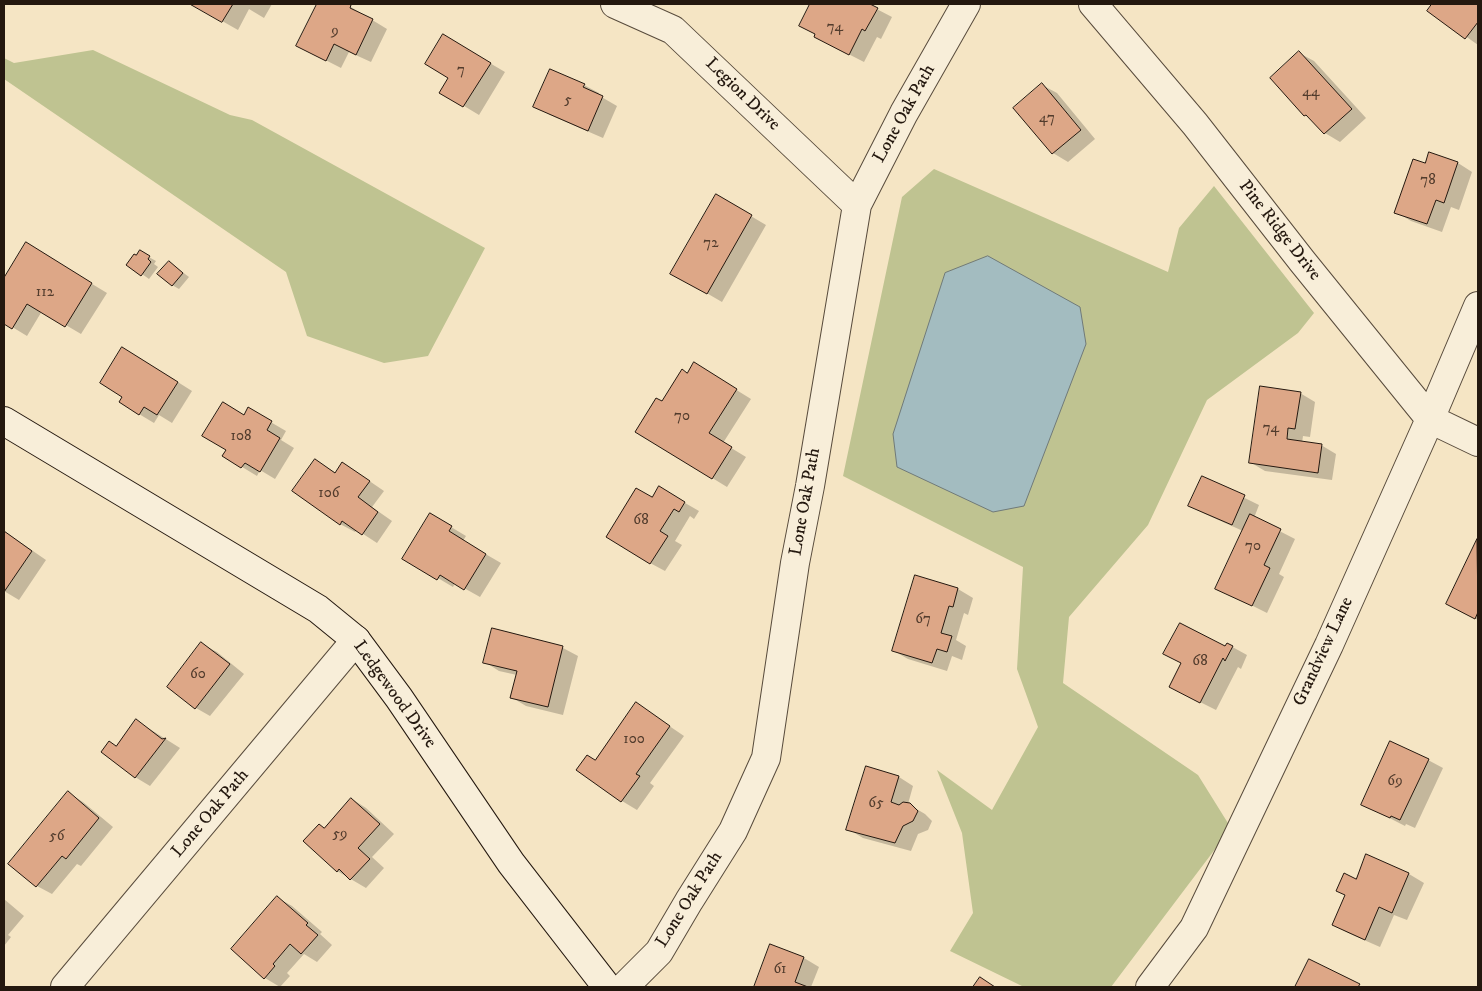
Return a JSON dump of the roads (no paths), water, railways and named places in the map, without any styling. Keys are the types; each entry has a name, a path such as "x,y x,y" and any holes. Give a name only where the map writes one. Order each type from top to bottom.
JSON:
{"street":[{"name":"Legion Drive","path":"615,4 674,30 858,204"},
{"name":"Lone Oak Path","path":"624,987 659,952 733,831 766,758 795,563 858,204 904,114 966,4"},
{"name":"Pine Ridge Drive","path":"1093,4 1195,124 1302,261 1430,419 1478,442"},
{"name":"Grandview Lane","path":"1150,987 1194,928 1329,645 1430,419 1478,306"},
{"name":"Ledgewood Drive","path":"4,421 318,608 356,640 399,698 511,863 607,987"},
{"name":"Lone Oak Path","path":"65,987 356,640"}],"water":[{"path":"988,256 1080,307 1086,344 1024,506 993,512 897,467 893,434 945,273"}]}
